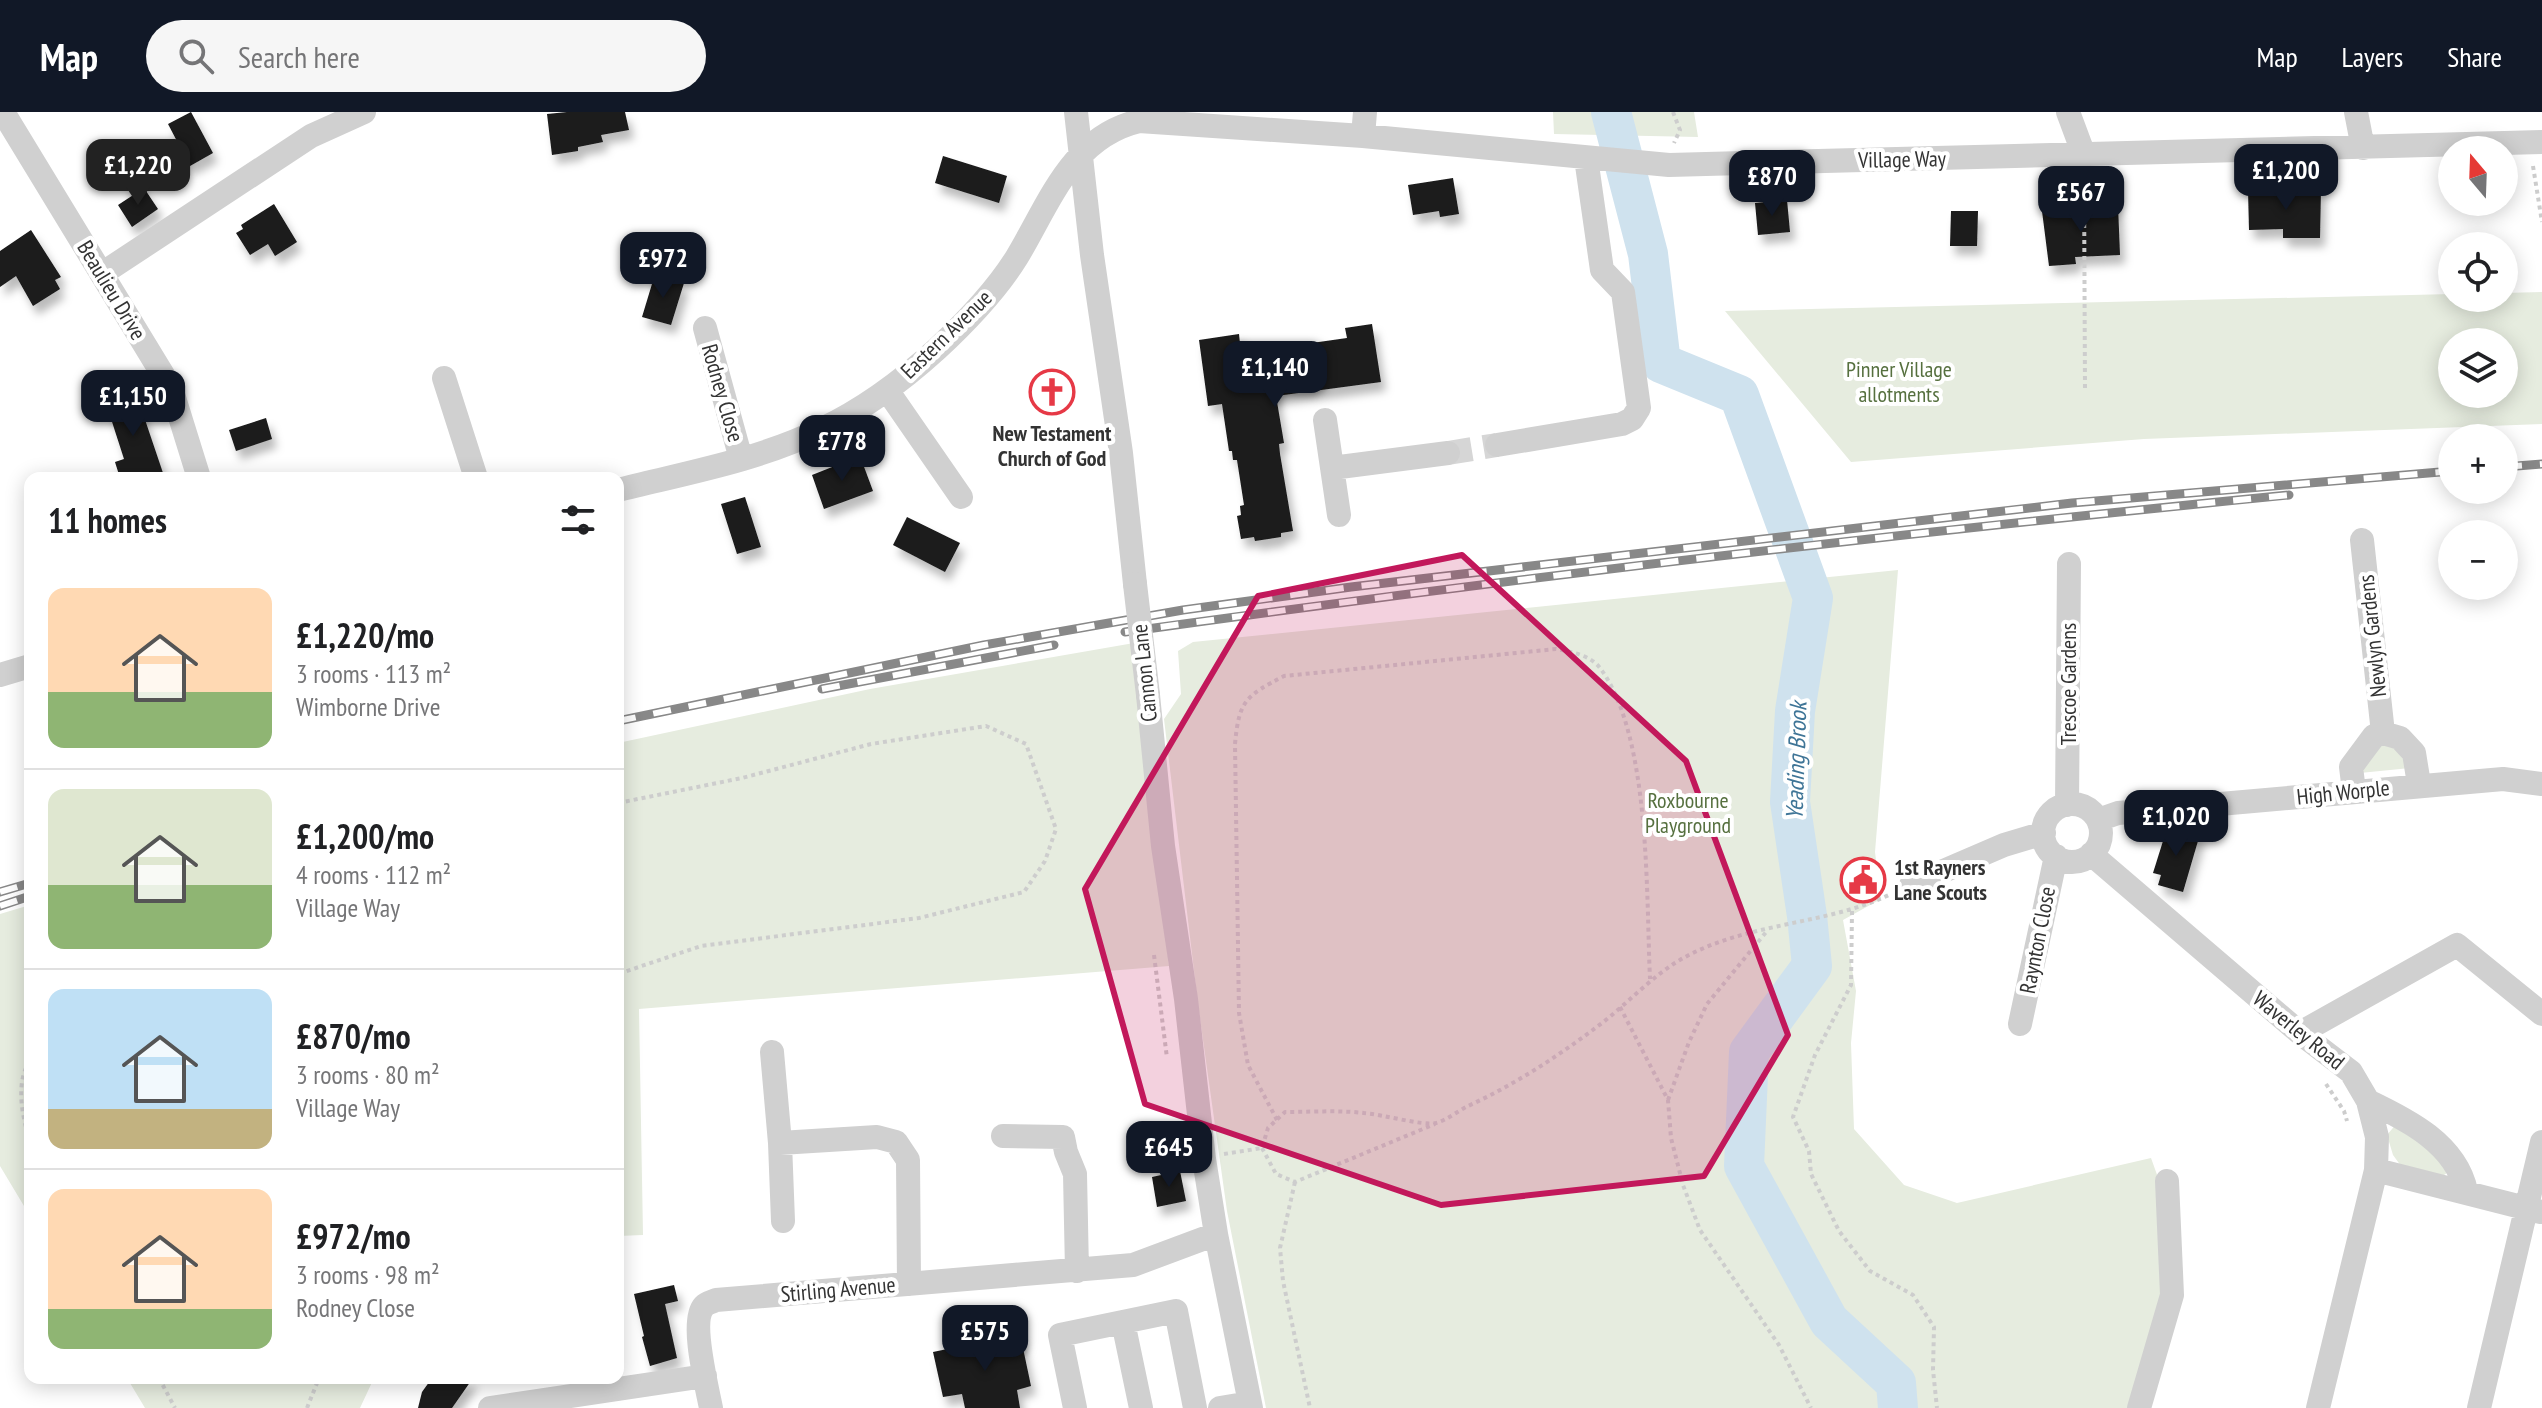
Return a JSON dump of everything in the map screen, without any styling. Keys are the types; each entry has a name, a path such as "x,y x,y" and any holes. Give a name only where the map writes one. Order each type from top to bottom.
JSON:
{"street":[{"path":"103,273 311,136 364,112"},
{"name":"Cannon Lane","path":"1076,112 1092,255 1121,453 1163,846 1216,1234 1251,1406"},
{"path":"2068,112 2084,155"},
{"path":"2356,112 2363,148"},
{"name":"Village Way","path":"1081,154 1116,128 1139,121 1364,124 1586,158 1685,164 2536,143"},
{"name":"Beaulieu Drive","path":"6,125 103,273 171,388 197,472"},
{"name":"Eastern Avenue","path":"624,488 787,444 823,429 887,390 935,350 991,292 1016,258 1053,190 1081,154"},
{"path":"1497,445 1622,424 1632,419 1639,408 1623,292 1602,270 1586,158"},
{"name":"Rodney Close","path":"705,328 741,459"},
{"path":"444,378 474,472"},
{"path":"887,390 961,497"},
{"path":"1325,420 1343,466 1339,515"},
{"path":"1343,466 1448,453"},
{"name":"Newlyn Gardens","path":"2362,540 2383,733"},
{"name":"Trescoe Gardens","path":"2067,805 2069,564"},
{"path":"0,675 24,668"},
{"path":"2354,791 2351,767 2374,736 2383,733 2400,738 2414,753 2419,784"},
{"name":"High Worple","path":"2098,820 2118,813 2419,784 2503,779 2542,784"},
{"path":"2067,805 2085,807 2098,820 2100,839 2091,854 2073,861 2056,856 2049,849 2044,833 2048,817 2053,811 2067,805"},
{"path":"1911,885 2004,845 2044,833"},
{"name":"Waverley Road","path":"2091,854 2300,1033 2351,1072 2368,1101 2377,1137 2376,1170 2318,1408"},
{"name":"Raynton Close","path":"2020,1024 2056,856"},
{"path":"2300,1033 2457,945 2542,1014"},
{"path":"772,1052 783,1221"},
{"path":"2368,1101 2415,1125 2447,1153 2462,1174 2466,1191"},
{"path":"1003,1136 1063,1137 1075,1174 1077,1271"},
{"path":"780,1143 877,1137 896,1142 908,1160 909,1284"},
{"path":"2479,1408 2535,1211 2542,1142"},
{"path":"2376,1170 2535,1211"},
{"path":"2139,1408 2172,1295 2167,1181"},
{"name":"Stirling Avenue","path":"711,1408 698,1320 704,1306 716,1300 1133,1265 1216,1234"},
{"path":"1075,1408 1060,1335 1176,1311 1195,1408"},
{"path":"1123,1322 1141,1408"},
{"path":"490,1408 705,1376"},
{"path":"1220,1408 1251,1406"}],"path":[{"path":"1672,148 1680,130 1673,112"},
{"path":"2536,143 2542,222"},
{"path":"2084,155 2085,390"},
{"path":"1277,1120 1248,1065 1239,1013 1235,744 1238,715 1253,693 1284,676 1556,649 1578,653 1599,666 1620,706 1634,757 1642,816 1650,979"},
{"path":"624,802 742,778 871,744 986,726 1026,744 1056,829 1045,861 1024,892 919,918 701,946 624,972"},
{"path":"1435,1124 1363,1112 1285,1112 1268,1128 1262,1148 1276,1174 1295,1182 1435,1124 1497,1094 1543,1065 1620,1007 1650,979 1693,953 1821,915 1852,911 1911,885"},
{"path":"1852,911 1851,985 1815,1055 1793,1117 1809,1151 1811,1174 1839,1231 1870,1271 1913,1295 1934,1327 1933,1370 1937,1408"},
{"path":"1668,1100 1707,1004 1768,929"},
{"path":"1620,1007 1668,1100 1671,1138 1683,1185 1700,1230 1779,1345 1811,1408"},
{"path":"24,1069 21,1113 24,1122"},
{"path":"2320,1077 2344,1111 2348,1124"},
{"path":"1220,1155 1262,1148"},
{"path":"1295,1182 1280,1248 1283,1281 1310,1408"},
{"path":"162,1384 175,1408"},
{"path":"307,1408 317,1384"}],"highlighted area":[{"path":"1462,555 1686,761 1788,1035 1704,1176 1441,1205 1145,1104 1085,889 1258,596"}],"green space":[{"path":"1553,112 1694,112 1698,137 1554,134"},
{"name":"Pinner Village allotments","path":"2542,292 2542,424 2438,424 2438,428 2144,439 1851,462 1725,311 2438,294 2438,312 2518,312 2518,293"},
{"name":"Roxbourne Playground","path":"1898,570 1875,852 1881,899 1843,920 1856,991 1851,1043 1854,1129 1904,1185 1957,1203 2151,1158 2160,1183 2172,1295 2139,1408 1266,1408 1227,1211 1198,1004 1164,719 1181,694 1178,651 1193,642"},
{"path":"1134,643 1169,966 639,1009 643,1235 624,1236 624,742 870,689"},
{"path":"2378,743 2403,750 2410,768 2360,773"},
{"path":"24,907 24,1206 0,1166 0,914"},
{"path":"2397,1123 2447,1159 2447,1173 2441,1177 2401,1166 2393,1155 2387,1135"},
{"path":"131,1384 371,1384 360,1408 145,1408"}],"building":[{"path":"191,112 213,153 190,166 168,124"},
{"path":"625,112 629,130 601,135 603,142 578,147 578,151 552,155 547,114"},
{"path":"943,156 1007,176 999,203 935,183"},
{"path":"1453,178 1459,214 1440,217 1439,211 1413,215 1408,185"},
{"path":"144,188 158,209 132,227 118,205"},
{"path":"2321,189 2320,238 2283,238 2283,229 2249,230 2248,190"},
{"path":"1787,200 1790,232 1758,235 1755,203"},
{"path":"274,204 297,242 275,256 268,244 250,255 236,233 243,229 241,225"},
{"path":"2118,206 2120,255 2075,257 2076,264 2049,266 2042,211"},
{"path":"1951,211 1978,211 1977,246 1950,246"},
{"path":"31,230 61,277 55,280 60,289 33,306 16,276 0,287 0,251"},
{"path":"655,274 684,283 671,325 642,317"},
{"path":"1372,324 1381,382 1276,396 1284,443 1279,444 1280,454 1293,531 1281,533 1281,537 1255,541 1254,537 1241,539 1237,516 1241,515 1240,506 1244,505 1237,460 1233,460 1232,451 1229,451 1222,404 1208,406 1199,340 1239,334 1241,353 1347,338 1345,328"},
{"path":"135,390 163,472 118,472 115,462 124,459 105,400"},
{"path":"266,418 272,439 236,451 229,430"},
{"path":"860,456 873,491 824,509 812,475"},
{"path":"745,497 761,547 737,554 721,504"},
{"path":"907,517 960,543 945,572 893,545"},
{"path":"2168,825 2200,834 2183,892 2158,885 2161,875 2153,873"},
{"path":"1180,1171 1186,1201 1157,1207 1152,1177"},
{"path":"674,1285 678,1301 665,1304 677,1358 650,1366 634,1294"},
{"path":"1020,1334 1031,1386 1017,1390 1020,1408 965,1408 962,1394 943,1397 933,1352"},
{"path":"428,1384 469,1384 452,1408 418,1408"}],"waterway":[{"name":"Yeading Brook","path":"1611,112 1648,254 1661,363 1739,395 1813,598 1795,711 1790,802 1812,966 1749,1052 1744,1166 1829,1321 1896,1383 1898,1408"}],"tunnel":[{"path":"1448,453 1497,445"}],"railway":[{"path":"2518,466 2542,464"},
{"path":"624,720 984,645 1183,610 1351,587 2072,503 2438,472"},
{"path":"1125,632 1706,558 2289,495"},
{"path":"822,689 1054,645"},
{"path":"0,892 24,885"},
{"path":"0,906 24,898"}],"place":[{"name":"New Testament Church of God","path":"1052,392"},
{"name":"1st Rayners Lane Scouts","path":"1863,880"}]}
